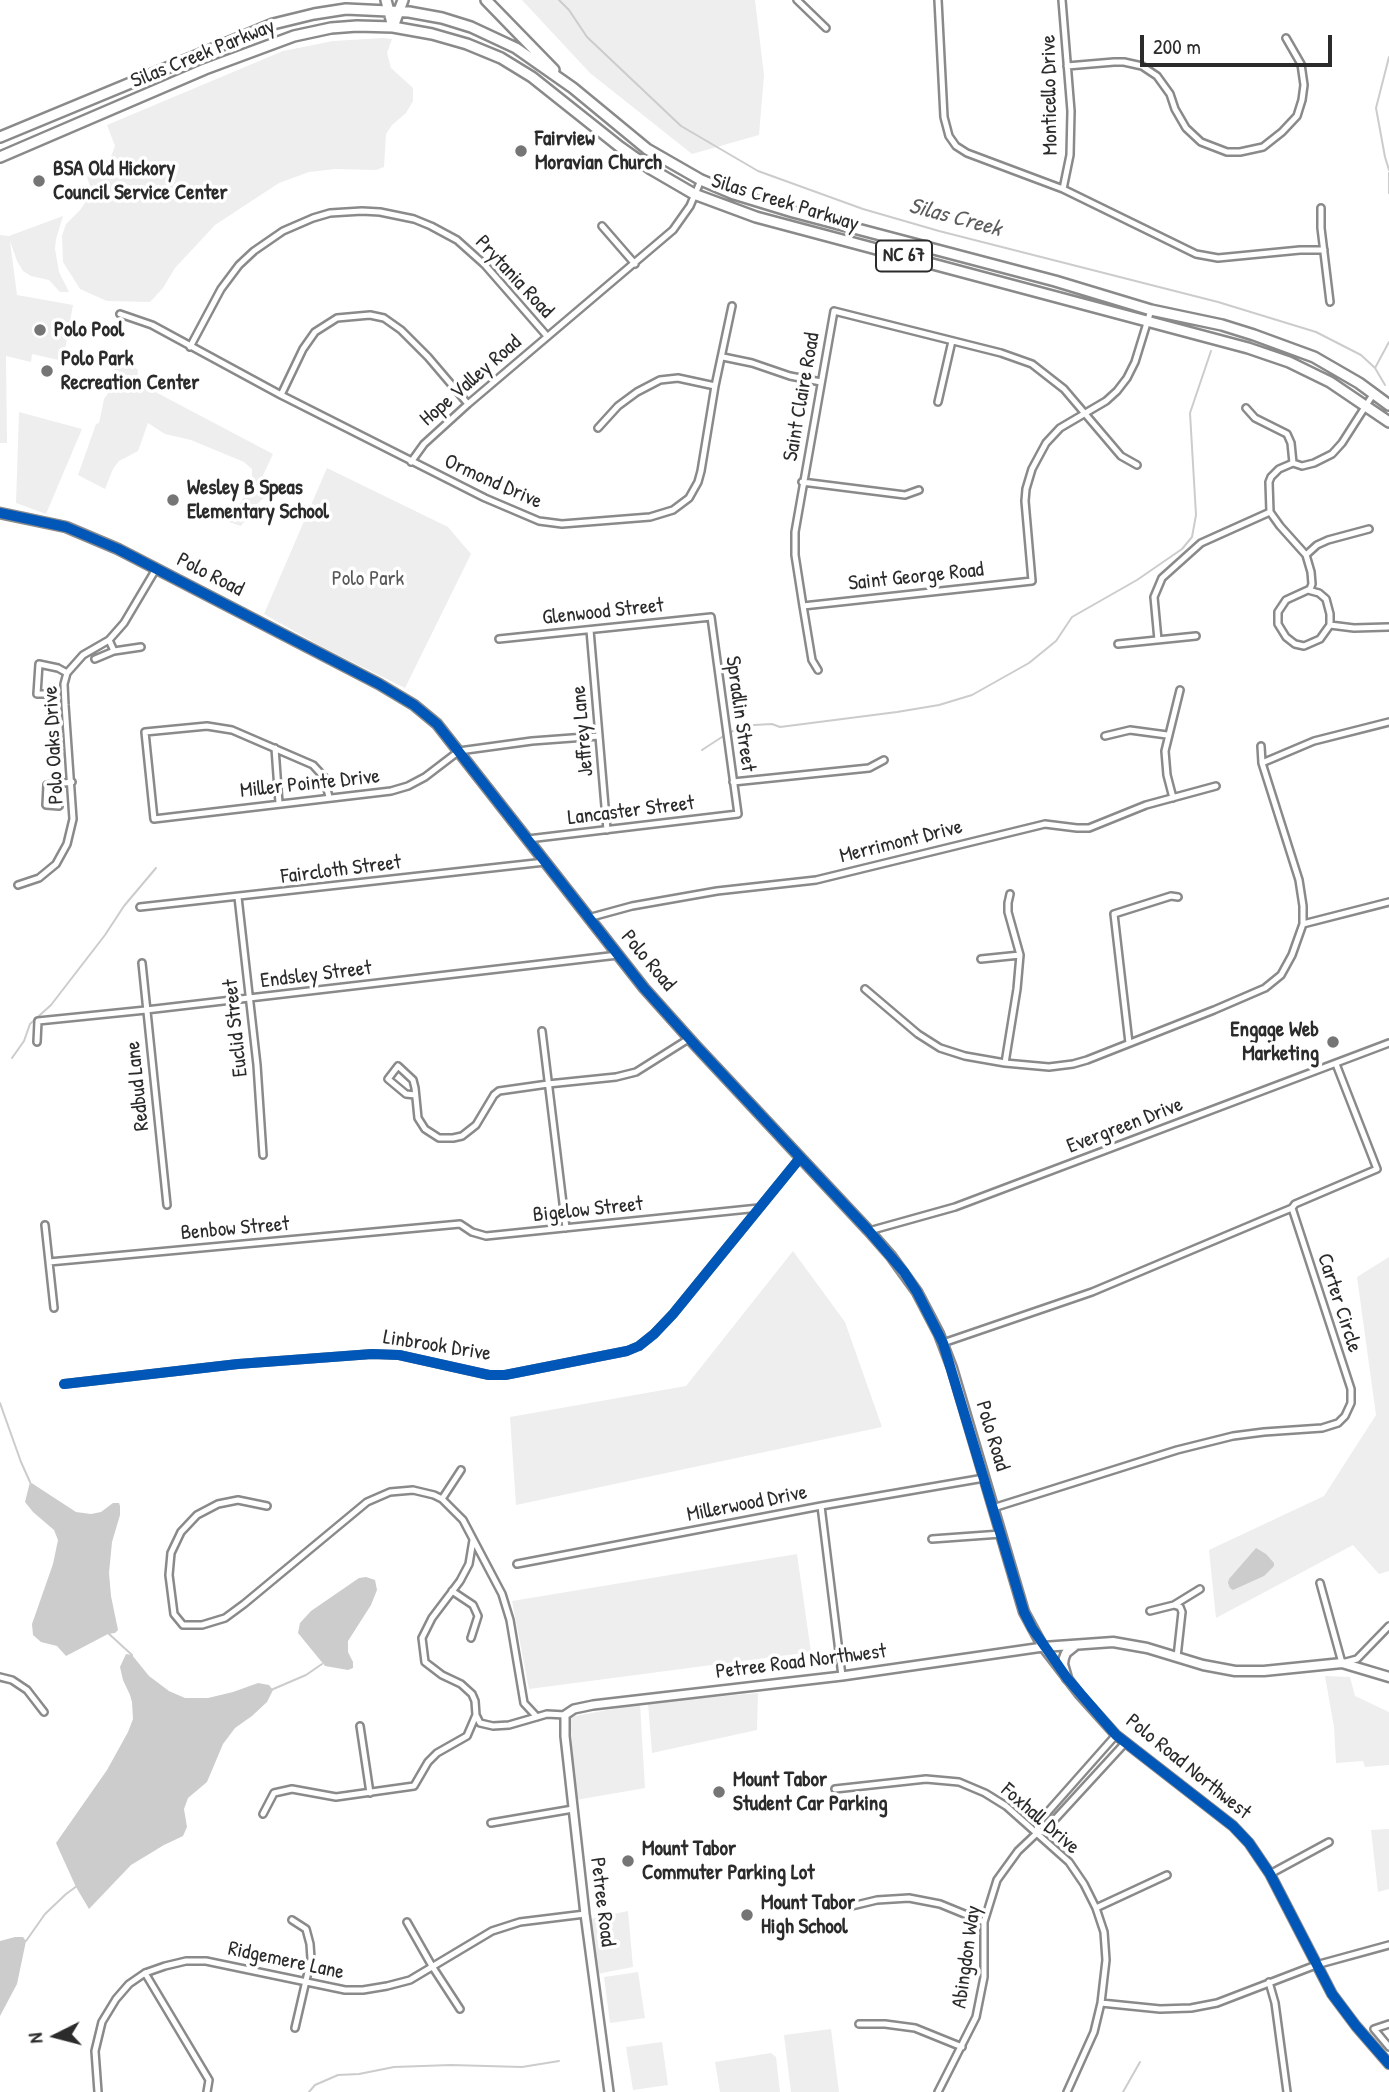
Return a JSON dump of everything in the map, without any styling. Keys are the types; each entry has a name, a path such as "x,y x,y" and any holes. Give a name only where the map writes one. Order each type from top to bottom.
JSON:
{"main road":[{"path":"350,9 369,0"},
{"path":"386,0 393,27"},
{"path":"393,27 403,0"},
{"name":"NC 67","path":"486,0 573,88"},
{"name":"Silas Creek Parkway","path":"0,137 273,24 350,9 442,18 471,27 516,48 573,88 647,149 701,180 734,194 1284,345 1314,357 1389,405"},
{"name":"Silas Creek Parkway","path":"0,157 205,69 294,36 331,29 372,26 432,34 467,44 500,58 532,77 620,147 694,194 757,217 1248,348 1289,362 1330,382 1389,422"},
{"name":"Polo Road","path":"0,513 50,523 118,549 404,698 437,724 618,955 690,1038 869,1231 917,1292 943,1343 1024,1612 1043,1647"},
{"path":"1043,1647 1113,1642 1235,1671 1342,1664 1389,1677"},
{"path":"1067,1678 1064,1658 1066,1653 1079,1643"}],"street":[{"path":"797,0 826,28"},
{"path":"938,0 944,117 949,136 956,146 967,153 1063,190 1196,254 1218,258 1324,250"},
{"name":"Monticello Drive","path":"1062,0 1071,111 1070,142 1063,190"},
{"path":"1067,66 1114,62 1142,66 1157,76 1170,94 1186,128 1201,142 1227,152 1240,152 1263,147 1297,116 1304,85 1301,64 1286,38"},
{"name":"Hope Valley Road","path":"411,461 424,444 468,404 673,230 690,206 701,180"},
{"path":"1321,208 1330,302"},
{"name":"Prytania Road","path":"190,347 221,289 239,265 254,251 283,231 313,218 362,211 414,219 457,240 485,265 547,336"},
{"path":"601,226 635,264"},
{"name":"Ormond Drive","path":"120,314 152,325 281,395 515,512 539,522 562,524 662,514 685,502 698,482 732,306"},
{"name":"Saint Claire Road","path":"818,670 812,660 803,606 795,555 795,532 834,310 1001,353 1032,364 1056,381 1121,456 1137,465"},
{"path":"1085,414 1117,391 1127,378 1151,310"},
{"path":"281,395 303,349 315,332 337,318 370,315 384,318 407,336 468,404"},
{"path":"938,402 952,341"},
{"path":"723,358 821,382"},
{"path":"598,428 627,399 660,380 678,378 715,386"},
{"path":"1308,590 1319,593 1326,599 1331,614 1330,625 1320,639 1304,646 1290,641 1281,629 1278,618 1280,607 1286,600 1308,590 1312,581 1306,555 1270,512 1268,488 1271,477 1279,469 1293,463 1302,466 1332,454 1374,393"},
{"path":"1246,408 1255,418 1287,435 1291,443 1293,463"},
{"name":"Saint George Road","path":"803,606 1032,581 1025,501 1028,480 1039,453 1053,434 1085,414"},
{"path":"802,482 905,495 919,490"},
{"path":"1158,640 1154,597 1162,578 1202,543 1270,512"},
{"path":"1306,555 1328,540 1369,529"},
{"name":"Polo Oaks Drive","path":"18,885 39,878 57,864 67,844 73,819 64,684 67,673 83,655 109,640 124,623 156,569"},
{"name":"Glenwood Street","path":"499,639 711,617"},
{"name":"Spradlin Street","path":"711,617 738,814"},
{"path":"1330,625 1354,628 1388,627"},
{"name":"Jeffrey Lane","path":"590,629 607,830"},
{"path":"1118,644 1196,636"},
{"path":"109,640 114,652"},
{"path":"95,659 141,646"},
{"path":"51,694 37,694 38,664 58,668 67,673"},
{"path":"1172,798 1165,751 1180,690"},
{"path":"1262,763 1314,741 1389,722"},
{"name":"Miller Pointe Drive","path":"275,748 217,726 145,732 154,819 398,789 425,777 459,751"},
{"path":"1105,736 1130,730 1167,735"},
{"path":"459,751 532,741 599,736"},
{"path":"866,989 936,1046 958,1054 1005,1063 1061,1066 1087,1060 1265,988 1286,968 1303,924 1303,894 1262,763 1261,746"},
{"path":"279,803 275,748 318,769 324,777 328,797"},
{"path":"733,782 869,768 884,760"},
{"path":"59,806 46,804 47,785 72,782"},
{"name":"Merrimont Drive","path":"588,918 632,906 717,891 816,880 1045,824 1089,828 1146,804 1216,786"},
{"name":"Lancaster Street","path":"528,839 738,814"},
{"name":"Faircloth Street","path":"139,908 545,862"},
{"path":"1005,1063 1020,955 1008,912 1010,894"},
{"path":"1129,1043 1114,914 1171,896 1178,897"},
{"name":"Euclid Street","path":"239,897 257,1065 263,1154"},
{"path":"1303,924 1389,902"},
{"name":"Endsley Street","path":"37,1042 38,1021 618,955"},
{"path":"981,959 1020,955"},
{"name":"Redbud Lane","path":"142,963 167,1205"},
{"path":"542,1031 566,1228"},
{"path":"415,1095 406,1094 388,1079 398,1066 413,1080 415,1095 418,1118 425,1129 439,1138 453,1139 462,1136 476,1125 497,1093 636,1072 690,1038"},
{"name":"Evergreen Drive","path":"869,1231 956,1207 1389,1043"},
{"path":"943,1343 1092,1292 1292,1208 1295,1204 1377,1169 1336,1064"},
{"name":"Linbrook Drive","path":"64,1384 238,1364 372,1354 399,1355 489,1375 505,1375 627,1351 647,1340 673,1314 800,1158"},
{"name":"Bigelow Street","path":"424,1227 460,1224 472,1232 486,1236 759,1208"},
{"name":"Carter Circle","path":"993,1508 1177,1450 1233,1436 1322,1428 1338,1423 1345,1416 1351,1404 1351,1389 1292,1208"},
{"path":"45,1225 54,1308"},
{"name":"Benbow Street","path":"49,1262 424,1227"},
{"path":"442,1499 461,1470"},
{"name":"Millerwood Drive","path":"517,1564 984,1478"},
{"path":"267,1506 238,1500 218,1504 197,1515 181,1532 171,1553 169,1575 174,1614 183,1625 202,1625 225,1618 367,1502 390,1492 413,1490 434,1495 442,1499 463,1520 502,1594 510,1620 524,1703 537,1717"},
{"path":"821,1506 842,1676"},
{"path":"932,1539 1001,1534"},
{"path":"473,1540 469,1564 432,1618 422,1638 425,1662 472,1694 480,1723 509,1725 547,1714 565,1715"},
{"path":"1320,1583 1342,1664 1357,1659 1389,1626"},
{"path":"1150,1611 1174,1605 1200,1589"},
{"path":"452,1591 473,1605 478,1616 471,1638"},
{"path":"1174,1605 1182,1609 1177,1657"},
{"name":"Petree Road Northwest","path":"565,1715 574,1709 593,1705 842,1676 1043,1647"},
{"name":"Polo Road Northwest","path":"1043,1647 1116,1735 1233,1826 1257,1853 1337,2001 1389,2064"},
{"path":"0,1677 12,1680 27,1690 44,1712"},
{"path":"262,1814 274,1793 292,1789 336,1797 414,1786 428,1762 437,1753 467,1737 476,1715"},
{"name":"Petree Road","path":"565,1715 585,1914 609,2092"},
{"path":"360,1726 370,1793"},
{"name":"Abingdon Way","path":"1037,1833 1038,1823 1116,1735"},
{"name":"Abingdon Way","path":"938,2092 976,2017 984,1977 984,1922 997,1880 1018,1852 1037,1833 1046,1829 1125,1743"},
{"name":"Foxhall Drive","path":"835,1789 926,1779 959,1782 1006,1806 1069,1862 1096,1908 1104,1931 1106,1960 1101,2003 1094,2032 1067,2092"},
{"path":"491,1823 573,1809"},
{"path":"1270,1874 1329,1842"},
{"path":"1096,1908 1167,1875"},
{"path":"852,1906 877,1900 909,1898 940,1904 984,1922"},
{"name":"Ridgemere Lane","path":"97,2092 95,2051 102,2022 129,1984 145,1973 186,1961 206,1961 345,1990 363,1990 410,1980 492,1931 520,1922 585,1914"},
{"path":"292,1920 306,1929 312,1959 295,2028"},
{"path":"407,1922 460,2009"},
{"path":"1101,2003 1160,2009 1191,2008 1217,2003 1316,1965 1389,1945"},
{"path":"145,1973 209,2080 208,2092"},
{"path":"1269,1982 1275,2003 1287,2092"},
{"path":"859,2024 915,2028 962,2047"},
{"path":"1364,2037 1374,2029 1389,2024"},
{"path":"1374,2029 1389,2047"}],"green space":[{"path":"522,0 755,0 764,75 759,135 692,154 590,73"},
{"path":"392,39 387,53 391,68 413,88 413,101 406,113 386,134 384,167 376,170 335,169 309,172 279,183 215,225 175,268 163,288 150,302 107,301 80,289 63,262 62,236 66,224 92,193 87,177 96,166 110,159 115,146 107,125 283,51 333,41"},
{"path":"63,216 55,249 59,272 69,292 60,292 49,280 31,276 23,271 10,241 17,295 73,305 63,361 32,354 31,362 6,356 7,443 0,443 0,235 9,236"},
{"path":"122,361 138,370 137,379 144,386 273,454 259,484 267,495 254,507 241,526 229,522 247,491 252,469 244,462 191,440 165,434 148,423 138,451 119,461 105,489 78,475 96,424 99,423 104,399 114,385 115,365"},
{"path":"19,412 82,429 46,514 16,503"},
{"name":"Polo Park","path":"327,468 448,527 471,554 405,688 326,649 264,614"},
{"path":"793,1251 845,1322 882,1427 516,1505 510,1417 686,1386"},
{"path":"1389,1257 1389,1571 1379,1574 1353,1545 1216,1618 1209,1550 1324,1496 1376,1415 1357,1277"},
{"path":"797,1554 811,1652 529,1689 512,1601"},
{"path":"1325,1676 1350,1677 1355,1696 1389,1712 1389,1765 1365,1767 1363,1761 1336,1763 1334,1727"},
{"path":"758,1693 757,1730 652,1753 648,1703"},
{"path":"640,1704 645,1788 576,1800 570,1717"},
{"path":"1389,1829 1389,1889 1378,1892 1371,1830"},
{"path":"628,1911 633,1967 597,1974 590,1919"},
{"path":"638,1972 645,2018 610,2023 604,1977"},
{"path":"831,2029 839,2092 791,2092 784,2035"},
{"path":"662,2042 668,2085 633,2090 626,2047"},
{"path":"771,2053 776,2057 780,2092 720,2092 715,2062"}],"shaded area":[{"path":"30,1482 76,1512 91,1514 101,1512 113,1503 119,1503 120,1506 109,1573 118,1630 66,1656 57,1646 41,1642 33,1635 32,1624 53,1564 58,1540 54,1530 25,1502"},
{"path":"1256,1548 1266,1554 1274,1566 1264,1576 1233,1590 1228,1583 1229,1579"},
{"path":"359,1578 375,1580 377,1590 371,1605 348,1641 353,1668 348,1670 325,1666 298,1633 300,1623 311,1611"},
{"path":"126,1654 132,1655 149,1676 169,1691 185,1698 208,1698 258,1683 269,1685 273,1690 267,1702 235,1728 223,1744 207,1782 188,1798 184,1809 187,1827 183,1836 131,1865 89,1909 56,1843 107,1770 133,1719 132,1702 120,1667"},
{"path":"23,1937 26,1941 17,1984 0,2016 0,1941"}],"waterway":[{"name":"Silas Creek","path":"559,0 587,37 681,126 758,171 863,209 939,231 1218,302 1316,332 1361,355 1375,368 1385,385"},
{"path":"1389,57 1376,108 1389,170"},
{"path":"1389,173 1389,193"},
{"path":"1375,368 1389,342"},
{"path":"730,732 754,725 772,724 780,727 897,712 939,705 972,695 1029,663 1056,641 1072,617 1137,580 1182,549 1192,537 1196,515 1190,413 1211,351"},
{"path":"702,750 725,735"},
{"path":"12,1058 24,1041 30,1024 51,1005 124,906 156,868"},
{"path":"0,1403 30,1482"},
{"path":"108,1633 132,1655"},
{"path":"271,1690 306,1675 322,1664"},
{"path":"26,1941 45,1914 77,1886"},
{"path":"309,2092 315,2085 338,2075 394,2067 522,2067 559,2061"},
{"path":"1123,2092 1140,2062"}],"cycle path":[{"path":"0,513 66,527 118,549 379,684 414,705 437,724 644,988 904,1272 943,1343 1024,1612 1032,1628 1067,1678 1116,1735 1233,1826 1249,1843 1270,1874 1332,1994 1389,2064"},
{"path":"64,1384 238,1364 372,1354 399,1355 489,1375 505,1375 627,1351 639,1346 654,1334 673,1314 800,1158"}],"place":[{"name":"Fairview Moravian Church","path":"521,151"},
{"name":"BSA Old Hickory Council Service Center","path":"39,181"},
{"name":"Polo Pool","path":"40,330"},
{"name":"Polo Park Recreation Center","path":"47,371"},
{"name":"Wesley B Speas Elementary School","path":"173,500"},
{"name":"Engage Web Marketing","path":"1333,1042"},
{"name":"Mount Tabor Student Car Parking","path":"719,1792"},
{"name":"Mount Tabor Commuter Parking Lot","path":"628,1861"},
{"name":"Mount Tabor High School","path":"747,1915"}]}
